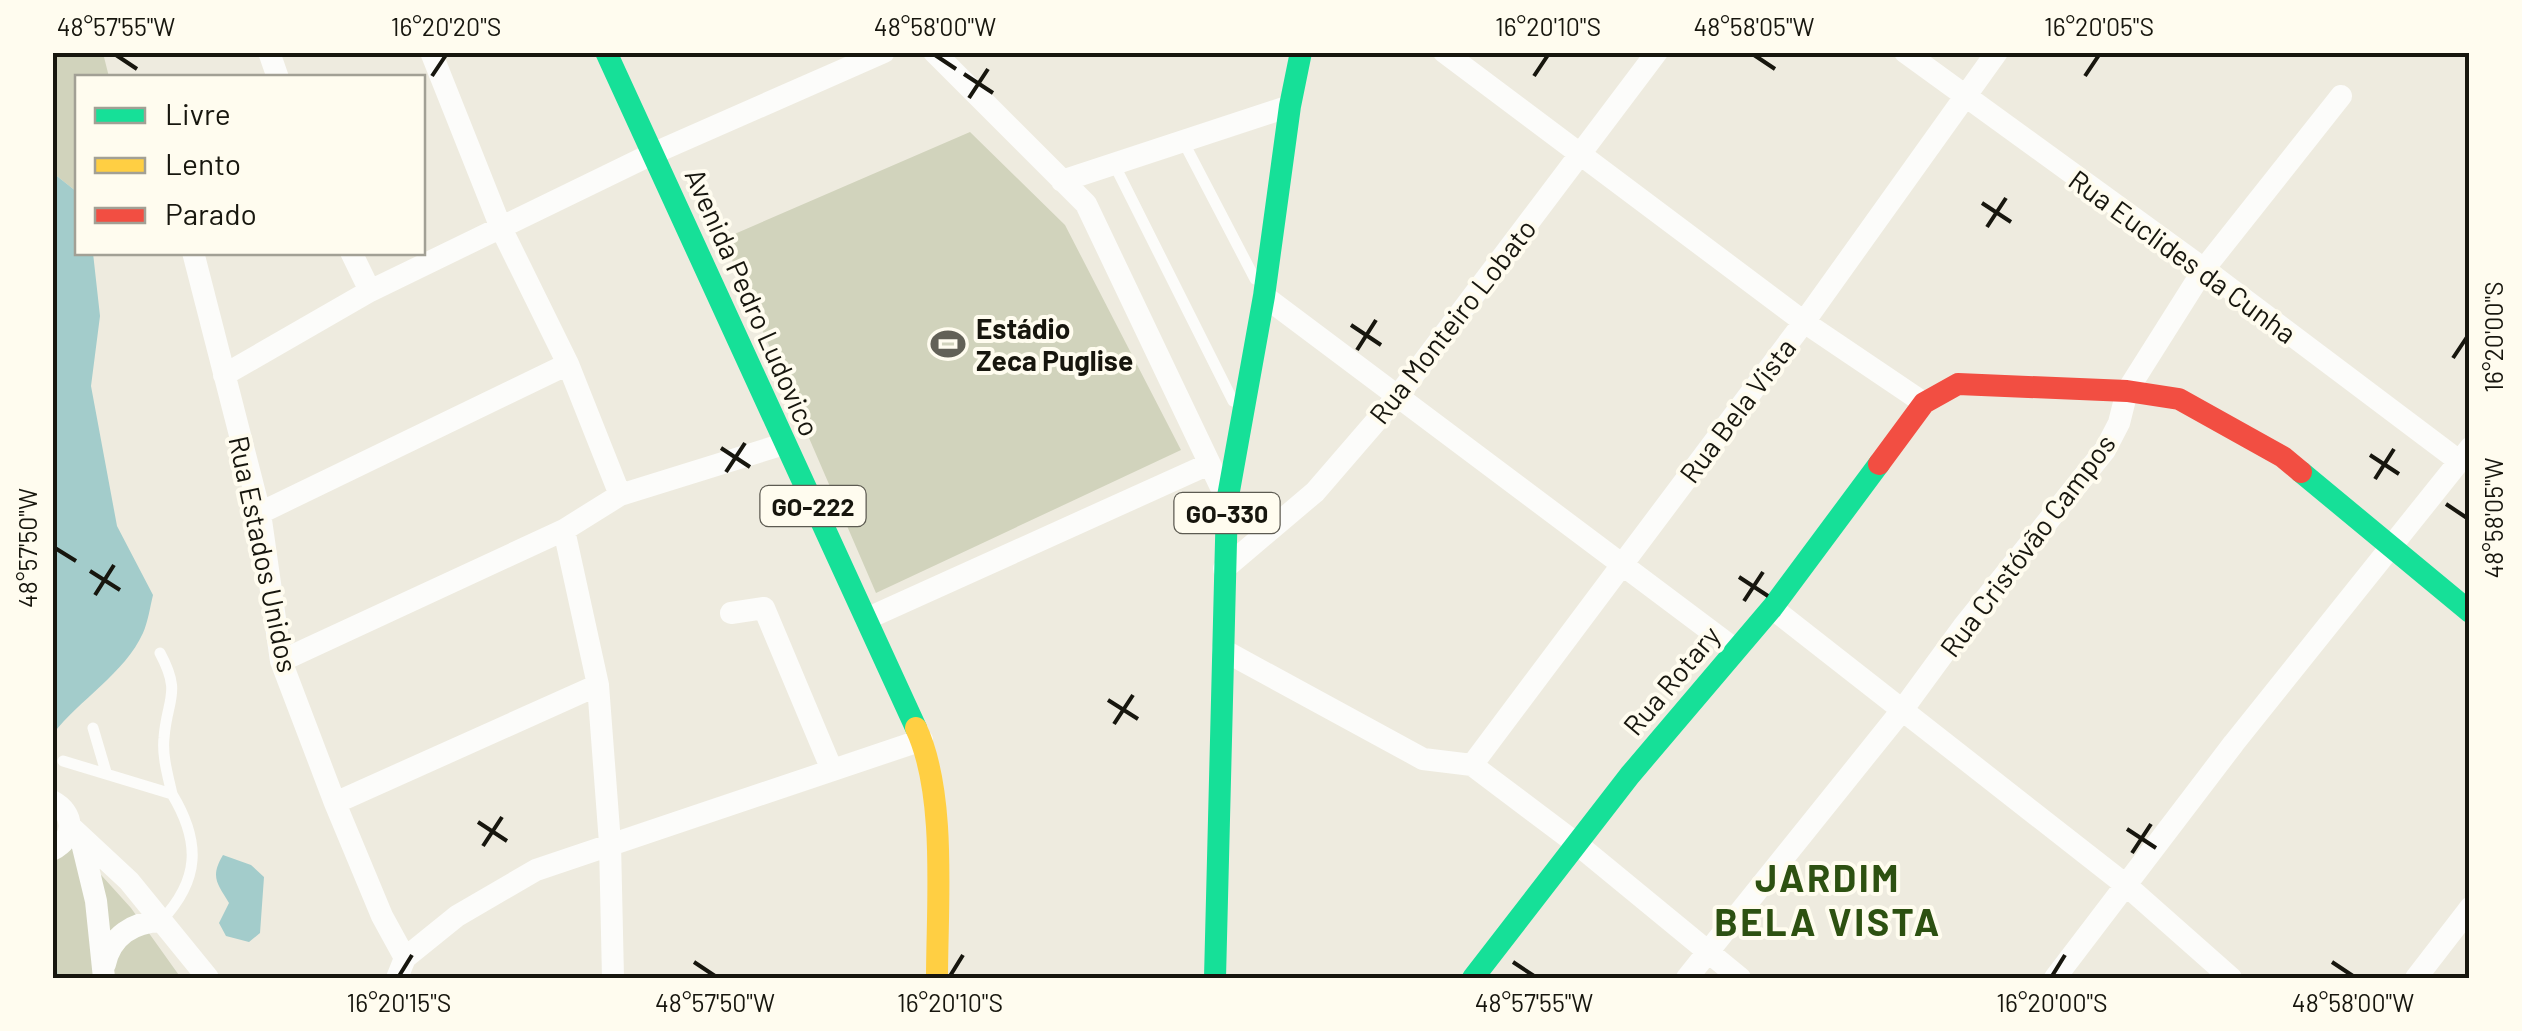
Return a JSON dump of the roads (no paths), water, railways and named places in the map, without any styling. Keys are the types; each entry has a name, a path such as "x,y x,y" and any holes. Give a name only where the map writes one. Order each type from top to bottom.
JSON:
{"main road":[{"name":"Avenida Pedro Ludovico","path":"606,52 922,740 936,816 937,978"},
{"name":"GO-330","path":"1215,978 1228,502 1301,52"},
{"name":"Rua Rotary","path":"1473,978 1630,775 1772,608 1924,403 1958,384 2127,391"},
{"path":"2127,391 2178,398 2282,456 2470,612"}],"street":[{"path":"431,52 501,228 568,364 620,495"},
{"path":"224,375 370,291 652,154 884,52"},
{"path":"934,52 1086,204 1228,502"},
{"path":"953,72 968,52"},
{"path":"1444,52 1804,322 1924,403"},
{"name":"Rua Monteiro Lobato","path":"1224,568 1315,492 1397,396 1658,52"},
{"name":"Rua Euclides da Cunha","path":"1905,52 2464,454"},
{"name":"Rua Bela Vista","path":"1472,765 1804,322 1997,52"},
{"name":"Rua Cristóvão Campos","path":"1686,978 2105,450 2119,423 2127,391 2204,270 2341,96"},
{"path":"1062,181 1290,106"},
{"name":"Rua Estados Unidos","path":"194,255 260,514 281,661 401,968"},
{"path":"352,255 370,291"},
{"path":"1264,296 1736,650"},
{"path":"260,514 568,364"},
{"path":"281,661 564,530 620,495 784,444"},
{"path":"2055,978 2464,454"},
{"path":"866,619 1209,464"},
{"path":"564,530 598,685 610,843 613,978"},
{"path":"731,613 764,608 832,770"},
{"path":"1772,608 2128,886 2231,978"},
{"path":"1223,650 1424,760 1472,765 1577,844 1740,978"},
{"path":"334,803 598,685"},
{"path":"401,968 457,916 536,870 922,740"},
{"path":"52,800 66,810 76,833 96,901 104,973"},
{"path":"76,833 129,882 208,978"},
{"path":"52,850 76,833"},
{"path":"2416,978 2470,908"},
{"path":"104,973 110,947 125,932 161,921"}],"lane":[{"path":"1183,141 1264,296"},
{"path":"1114,164 1242,420"},
{"path":"160,654 172,676 173,692 163,740 172,794 187,818 193,856 190,882 161,921"},
{"path":"93,728 106,772"},
{"path":"63,761 172,794"}],"water":[{"path":"53,173 75,190 75,255 93,255 100,316 91,386 117,526 153,595 145,629 125,661 53,734"},
{"path":"223,855 251,865 264,877 260,933 249,942 226,936 219,923 229,903 217,880"}],"waterway":[{"path":"52,949 55,978"}],"place":[{"name":"Estádio Zeca Puglise","path":"948,344"}],"district":[{"name":"JARDIM BELA VISTA","path":"1828,899"}]}
